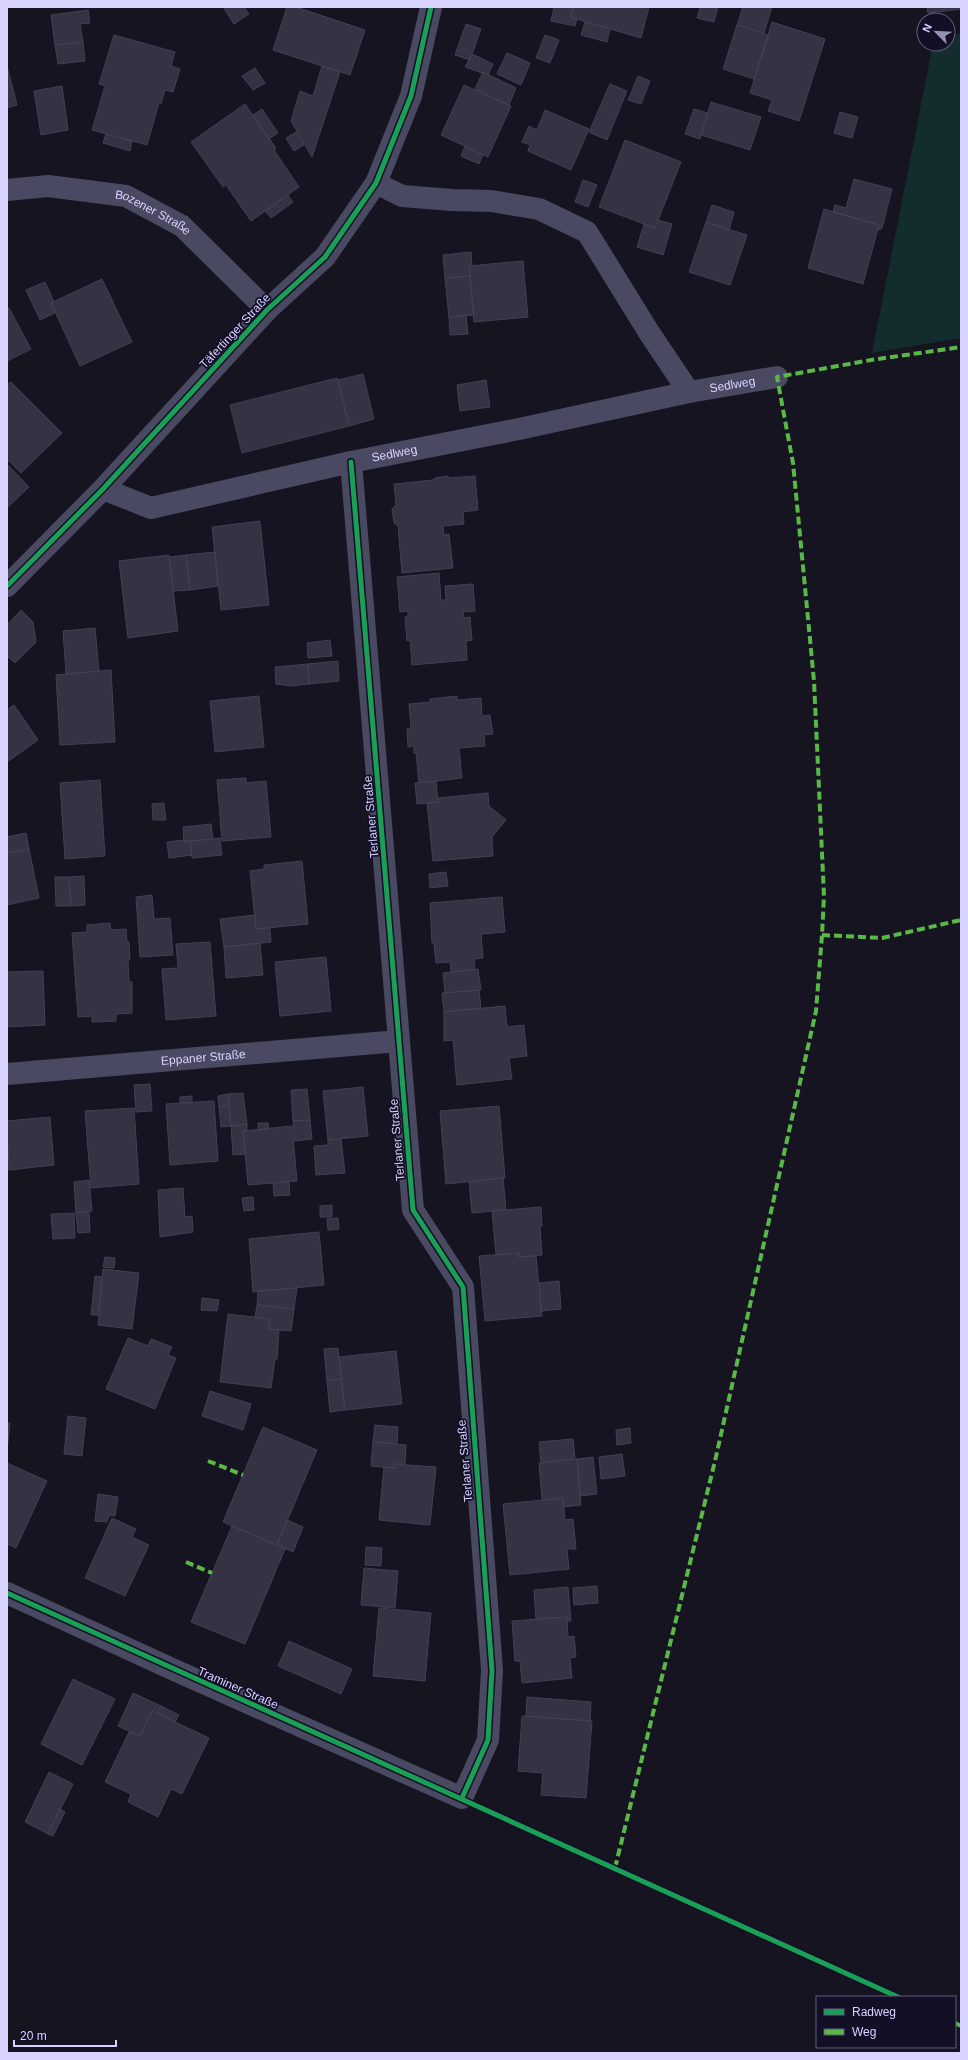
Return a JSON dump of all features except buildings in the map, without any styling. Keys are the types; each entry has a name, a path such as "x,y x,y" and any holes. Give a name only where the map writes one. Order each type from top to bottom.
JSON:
{"street":[{"name":"Täfertinger Straße","path":"7,586 103,489 267,310 325,257 376,183 411,96 430,7"},
{"path":"376,183 402,196 491,201 539,209 587,232 688,392"},
{"name":"Bozener Straße","path":"7,190 48,186 126,196 182,226 267,310"},
{"name":"Sedlweg","path":"103,489 151,508 351,462 520,429 688,392 777,377"},
{"name":"Terlaner Straße","path":"351,462 413,1210 463,1287 492,1670 488,1740 462,1798"},
{"name":"Eppaner Straße","path":"7,1074 399,1041"},
{"name":"Traminer Straße","path":"7,1593 172,1669 462,1798"}],"green space":[{"path":"961,33 961,338 872,353 931,52 956,52 956,34"}],"marked path":[{"path":"615,1868 715,1461 816,1011 824,896 814,681 793,463 777,377 871,360 961,347"},
{"path":"822,935 882,938 961,920"},
{"path":"208,1461 243,1475"},
{"path":"186,1562 212,1573"},
{"path":"956,2024 961,2026"}],"cycle path":[{"path":"7,586 103,489 267,310 325,257 376,183 411,96 431,7"},
{"path":"351,462 413,1210 463,1287 492,1670 488,1740 462,1798"},
{"path":"7,1593 896,1996"}]}
